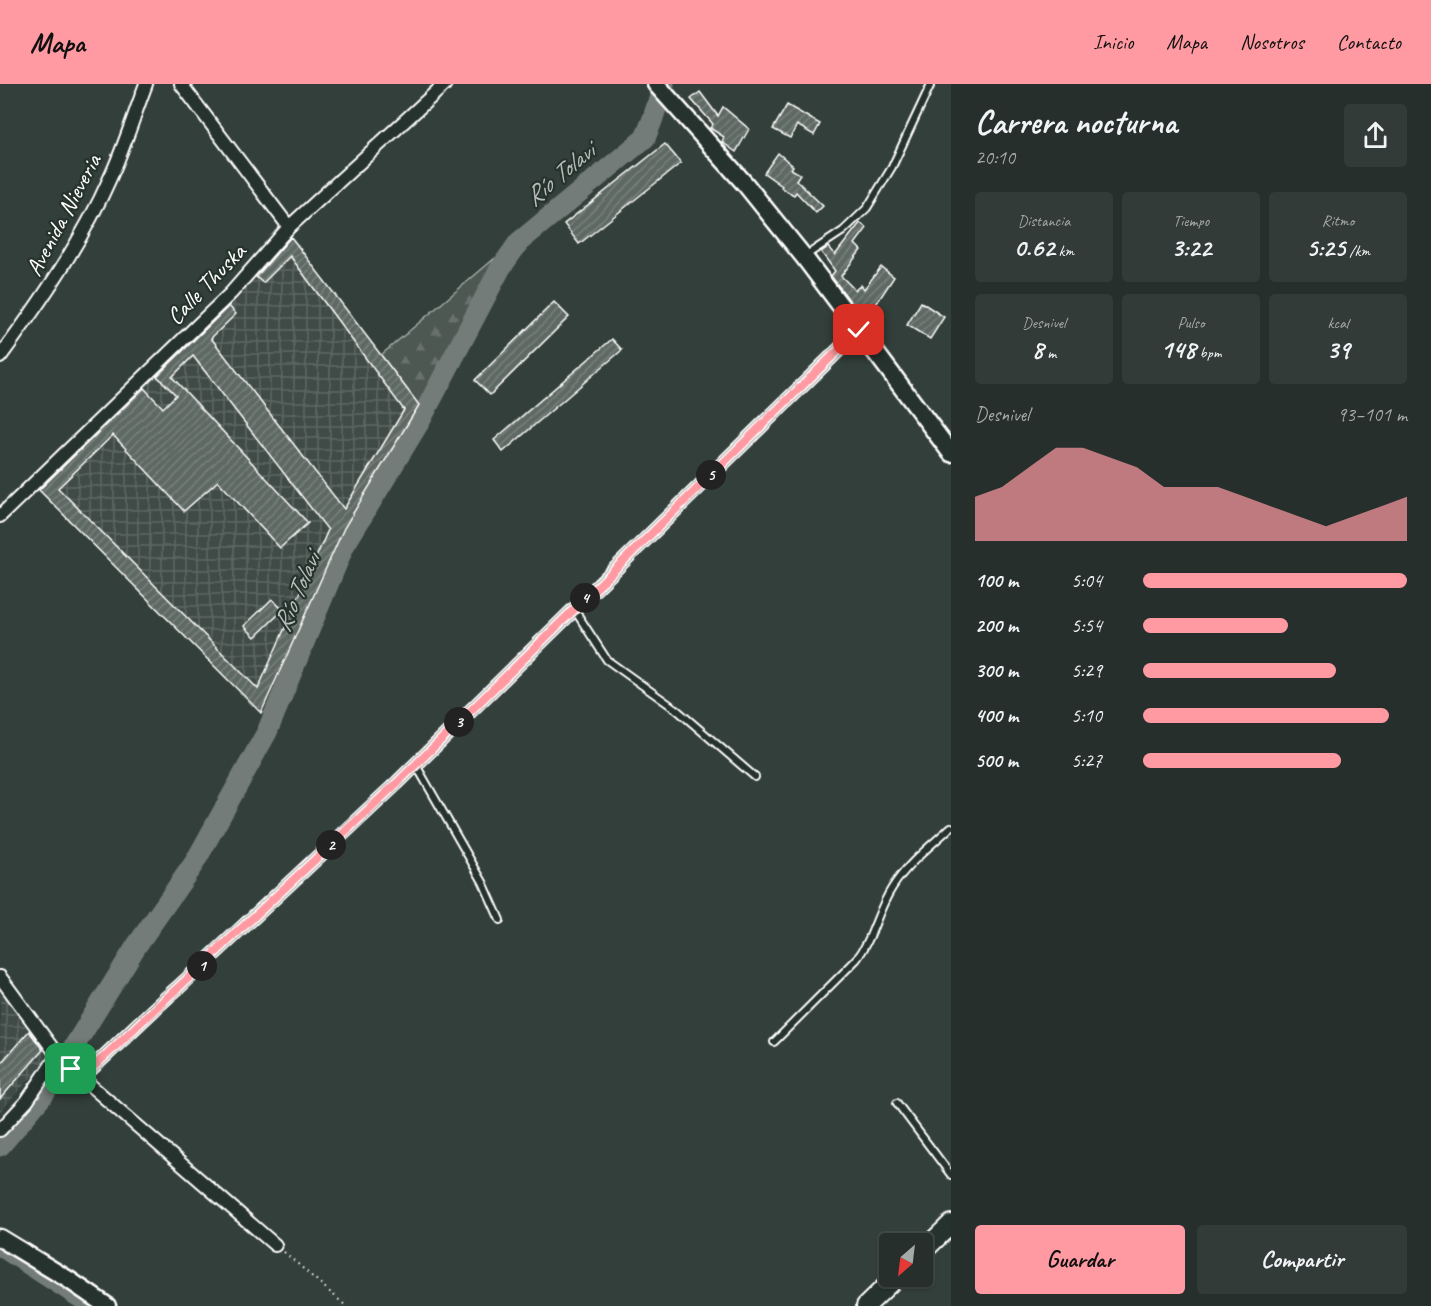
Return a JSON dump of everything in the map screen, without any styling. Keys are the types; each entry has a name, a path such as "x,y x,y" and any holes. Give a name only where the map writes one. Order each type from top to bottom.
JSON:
{"main road":[{"path":"656,84 746,185 804,257 951,453"},
{"path":"933,1241 951,1224"},
{"path":"0,1238 107,1306"},
{"path":"866,1306 886,1287"}],"street":[{"name":"Avenida Nieveria","path":"0,357 39,303 89,222 111,178 146,84"},
{"path":"181,84 289,227"},
{"name":"Calle Thuska","path":"0,516 231,293 289,227 445,84"},
{"path":"82,1077 416,764 859,330"},
{"path":"0,977 59,1058 275,1245"},
{"path":"0,1130 27,1101 54,1061 59,1058"}],"lane":[{"path":"804,257 843,231 867,208 892,167 931,84"},
{"path":"574,609 607,660 677,710 755,777"},
{"path":"416,764 483,882 500,920"},
{"path":"774,1042 856,960 866,945 891,890 913,862 951,827"},
{"path":"897,1103 951,1175"}],"path":[{"path":"275,1245 346,1306"}],"shaded area":[{"path":"291,237 419,405 344,528 261,713 37,488"},
{"path":"0,990 47,1055 45,1062 0,1112"}],"green space":[{"path":"495,258 419,405 381,355"}],"building":[{"path":"700,92 718,116 723,107 749,129 736,152 722,142 724,137 710,128 713,124 691,99"},
{"path":"787,105 820,124 814,135 797,125 790,138 773,129"},
{"path":"665,144 681,163 579,244 564,224"},
{"path":"778,153 793,166 791,169 800,174 796,180 823,206 816,213 796,192 794,195 781,188 782,186 764,173"},
{"path":"860,223 867,228 855,244 861,250 841,276 855,290 861,285 864,289 881,267 894,277 865,321 831,276 835,271 821,252 828,247 835,255"},
{"path":"291,237 419,405 344,528 261,713 39,490 144,388 163,408 176,395 157,376 229,306 236,314 211,338 344,509 404,410 290,256 263,283 256,277","holes":["193,356 328,530 258,689 58,488 113,435 184,511 218,481 280,548 308,523 172,377"]},
{"path":"554,302 569,317 490,395 475,380"},
{"path":"921,302 944,317 930,339 907,325"},
{"path":"612,339 622,350 503,452 494,440"},
{"path":"272,599 283,610 255,637 244,626"},
{"path":"29,1031 43,1050 0,1099 0,1064"}],"waterway":[{"name":"Río Tolavi","path":"0,1146 45,1093 137,945 195,862 267,732 344,546 420,421 500,269 519,242 645,138 664,84"},
{"path":"0,1251 85,1306"}],"route":[{"path":"71,1069 82,1077 110,1053 148,1014 397,783 859,330"}]}
